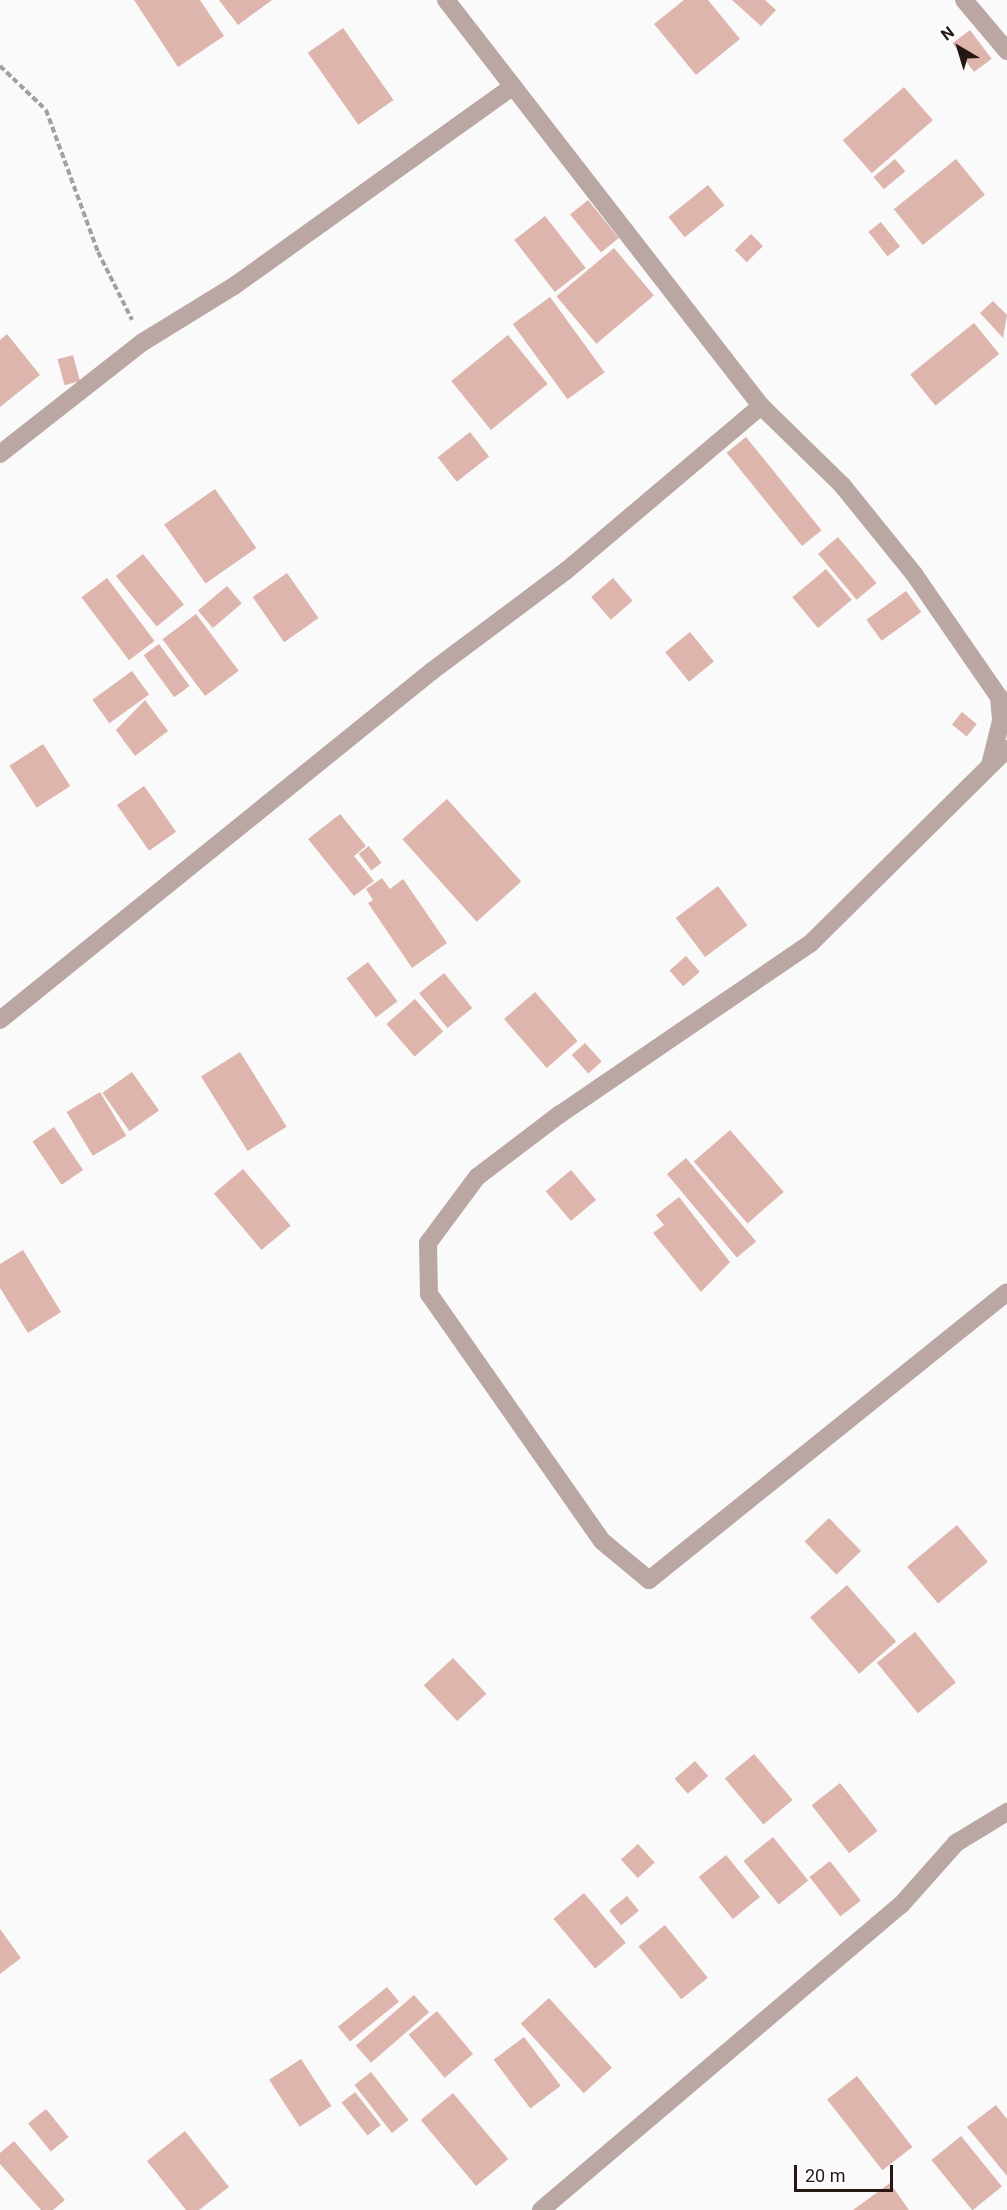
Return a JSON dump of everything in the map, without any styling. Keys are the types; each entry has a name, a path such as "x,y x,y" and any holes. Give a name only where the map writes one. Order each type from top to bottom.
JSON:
{"street":[{"path":"446,0 761,406 842,485 914,574 999,697 1001,721 990,765"},
{"path":"964,0 1007,51"},
{"path":"0,454 143,342 234,286 513,86"},
{"path":"0,1020 432,671 567,570 761,406"},
{"path":"1007,749 811,943 560,1114 477,1177 428,1244 429,1294 602,1541 649,1580 1007,1292"},
{"path":"541,2210 901,1905 956,1843 1007,1812"}],"path":[{"path":"0,66 46,110 98,252 143,342"}],"building":[{"path":"134,0 200,0 224,36 178,67"},
{"path":"219,0 272,0 238,25"},
{"path":"684,0 708,0 740,39 696,75 654,24"},
{"path":"732,0 765,0 776,10 761,26"},
{"path":"343,28 393,100 358,125 308,53"},
{"path":"970,30 992,59 974,72 952,43"},
{"path":"904,87 933,120 872,173 843,140"},
{"path":"895,159 905,171 884,189 874,177"},
{"path":"956,159 985,195 923,245 894,209"},
{"path":"708,185 724,205 685,237 668,217"},
{"path":"588,200 619,238 601,253 570,214"},
{"path":"545,216 586,268 555,292 514,240"},
{"path":"881,222 900,246 887,256 868,232"},
{"path":"751,234 763,246 747,262 735,250"},
{"path":"614,248 654,295 596,344 557,296"},
{"path":"550,297 605,372 567,399 513,324"},
{"path":"993,301 1007,315 1003,338 980,313"},
{"path":"974,323 999,354 935,406 910,375"},
{"path":"7,334 40,375 0,407 0,340"},
{"path":"508,335 548,384 491,430 451,381"},
{"path":"73,355 80,381 65,385 58,359"},
{"path":"470,432 489,456 457,482 438,457"},
{"path":"746,437 822,530 802,546 727,453"},
{"path":"215,489 256,548 206,584 164,525"},
{"path":"838,537 877,583 857,600 818,554"},
{"path":"143,554 184,605 157,627 116,576"},
{"path":"826,569 852,600 818,628 792,597"},
{"path":"287,573 319,618 284,642 253,597"},
{"path":"107,578 155,641 129,660 81,597"},
{"path":"613,578 633,601 611,620 591,597"},
{"path":"227,586 242,604 213,628 198,610"},
{"path":"906,591 921,612 882,641 866,620"},
{"path":"196,614 239,671 205,696 162,639"},
{"path":"690,632 714,662 689,682 665,652"},
{"path":"159,644 190,686 174,697 144,655"},
{"path":"132,671 149,694 109,723 92,700"},
{"path":"145,700 168,731 135,756 116,730"},
{"path":"962,712 977,724 967,736 952,724"},
{"path":"43,744 70,786 37,808 9,766"},
{"path":"144,786 176,832 149,851 117,805"},
{"path":"447,799 521,881 477,922 402,839"},
{"path":"340,814 366,846 354,856 374,881 354,896 308,839"},
{"path":"369,846 382,863 371,871 359,854"},
{"path":"382,878 390,889 403,879 447,943 412,968 368,903 373,900 366,889"},
{"path":"718,886 747,925 705,957 676,918"},
{"path":"686,956 700,972 683,986 669,970"},
{"path":"368,962 397,1001 376,1017 346,978"},
{"path":"444,973 472,1008 447,1028 419,993"},
{"path":"535,992 578,1041 547,1068 504,1019"},
{"path":"415,999 443,1031 415,1056 386,1024"},
{"path":"585,1043 602,1062 588,1074 572,1055"},
{"path":"240,1052 287,1127 248,1151 201,1076"},
{"path":"132,1072 159,1111 129,1131 103,1093"},
{"path":"100,1092 126,1136 93,1156 67,1112"},
{"path":"54,1127 83,1170 62,1185 32,1142"},
{"path":"730,1130 784,1192 748,1223 694,1161"},
{"path":"686,1158 756,1241 737,1258 667,1174"},
{"path":"243,1169 291,1226 261,1250 214,1193"},
{"path":"571,1170 596,1200 571,1221 546,1191"},
{"path":"679,1197 730,1262 701,1292 653,1233 664,1225 656,1215"},
{"path":"23,1250 61,1312 28,1333 0,1288 0,1264"},
{"path":"829,1518 861,1551 836,1575 805,1542"},
{"path":"957,1525 988,1562 938,1604 907,1567"},
{"path":"847,1585 896,1642 859,1674 810,1617"},
{"path":"915,1632 956,1683 918,1713 877,1663"},
{"path":"453,1658 486,1694 457,1721 424,1685"},
{"path":"754,1754 793,1800 763,1824 725,1778"},
{"path":"695,1761 708,1776 688,1794 675,1779"},
{"path":"840,1783 878,1831 849,1853 812,1805"},
{"path":"773,1837 808,1881 779,1904 743,1861"},
{"path":"638,1844 655,1863 638,1878 621,1859"},
{"path":"726,1855 760,1897 733,1919 699,1877"},
{"path":"830,1861 861,1900 840,1916 810,1877"},
{"path":"584,1893 626,1943 595,1969 553,1919"},
{"path":"627,1896 639,1911 621,1925 609,1910"},
{"path":"665,1925 708,1978 681,1999 639,1946"},
{"path":"0,1929 21,1958 0,1974"},
{"path":"387,1987 399,2002 350,2041 338,2027"},
{"path":"414,1995 429,2012 371,2063 356,2046"},
{"path":"549,1998 612,2068 584,2093 521,2023"},
{"path":"437,2011 473,2054 445,2078 409,2035"},
{"path":"524,2037 561,2086 530,2109 494,2060"},
{"path":"301,2059 331,2106 300,2127 269,2080"},
{"path":"371,2072 409,2120 392,2133 354,2085"},
{"path":"857,2076 912,2147 882,2170 827,2099"},
{"path":"355,2092 381,2125 367,2136 342,2102"},
{"path":"453,2093 508,2159 476,2186 421,2120"},
{"path":"996,2105 1007,2119 1007,2176 967,2127"},
{"path":"46,2109 69,2137 51,2151 28,2123"},
{"path":"185,2131 229,2187 199,2210 186,2210 147,2161"},
{"path":"961,2136 1002,2187 972,2210 931,2160"},
{"path":"14,2141 65,2200 53,2210 41,2210 0,2164 0,2153"},
{"path":"890,2183 909,2210 853,2210"}]}
